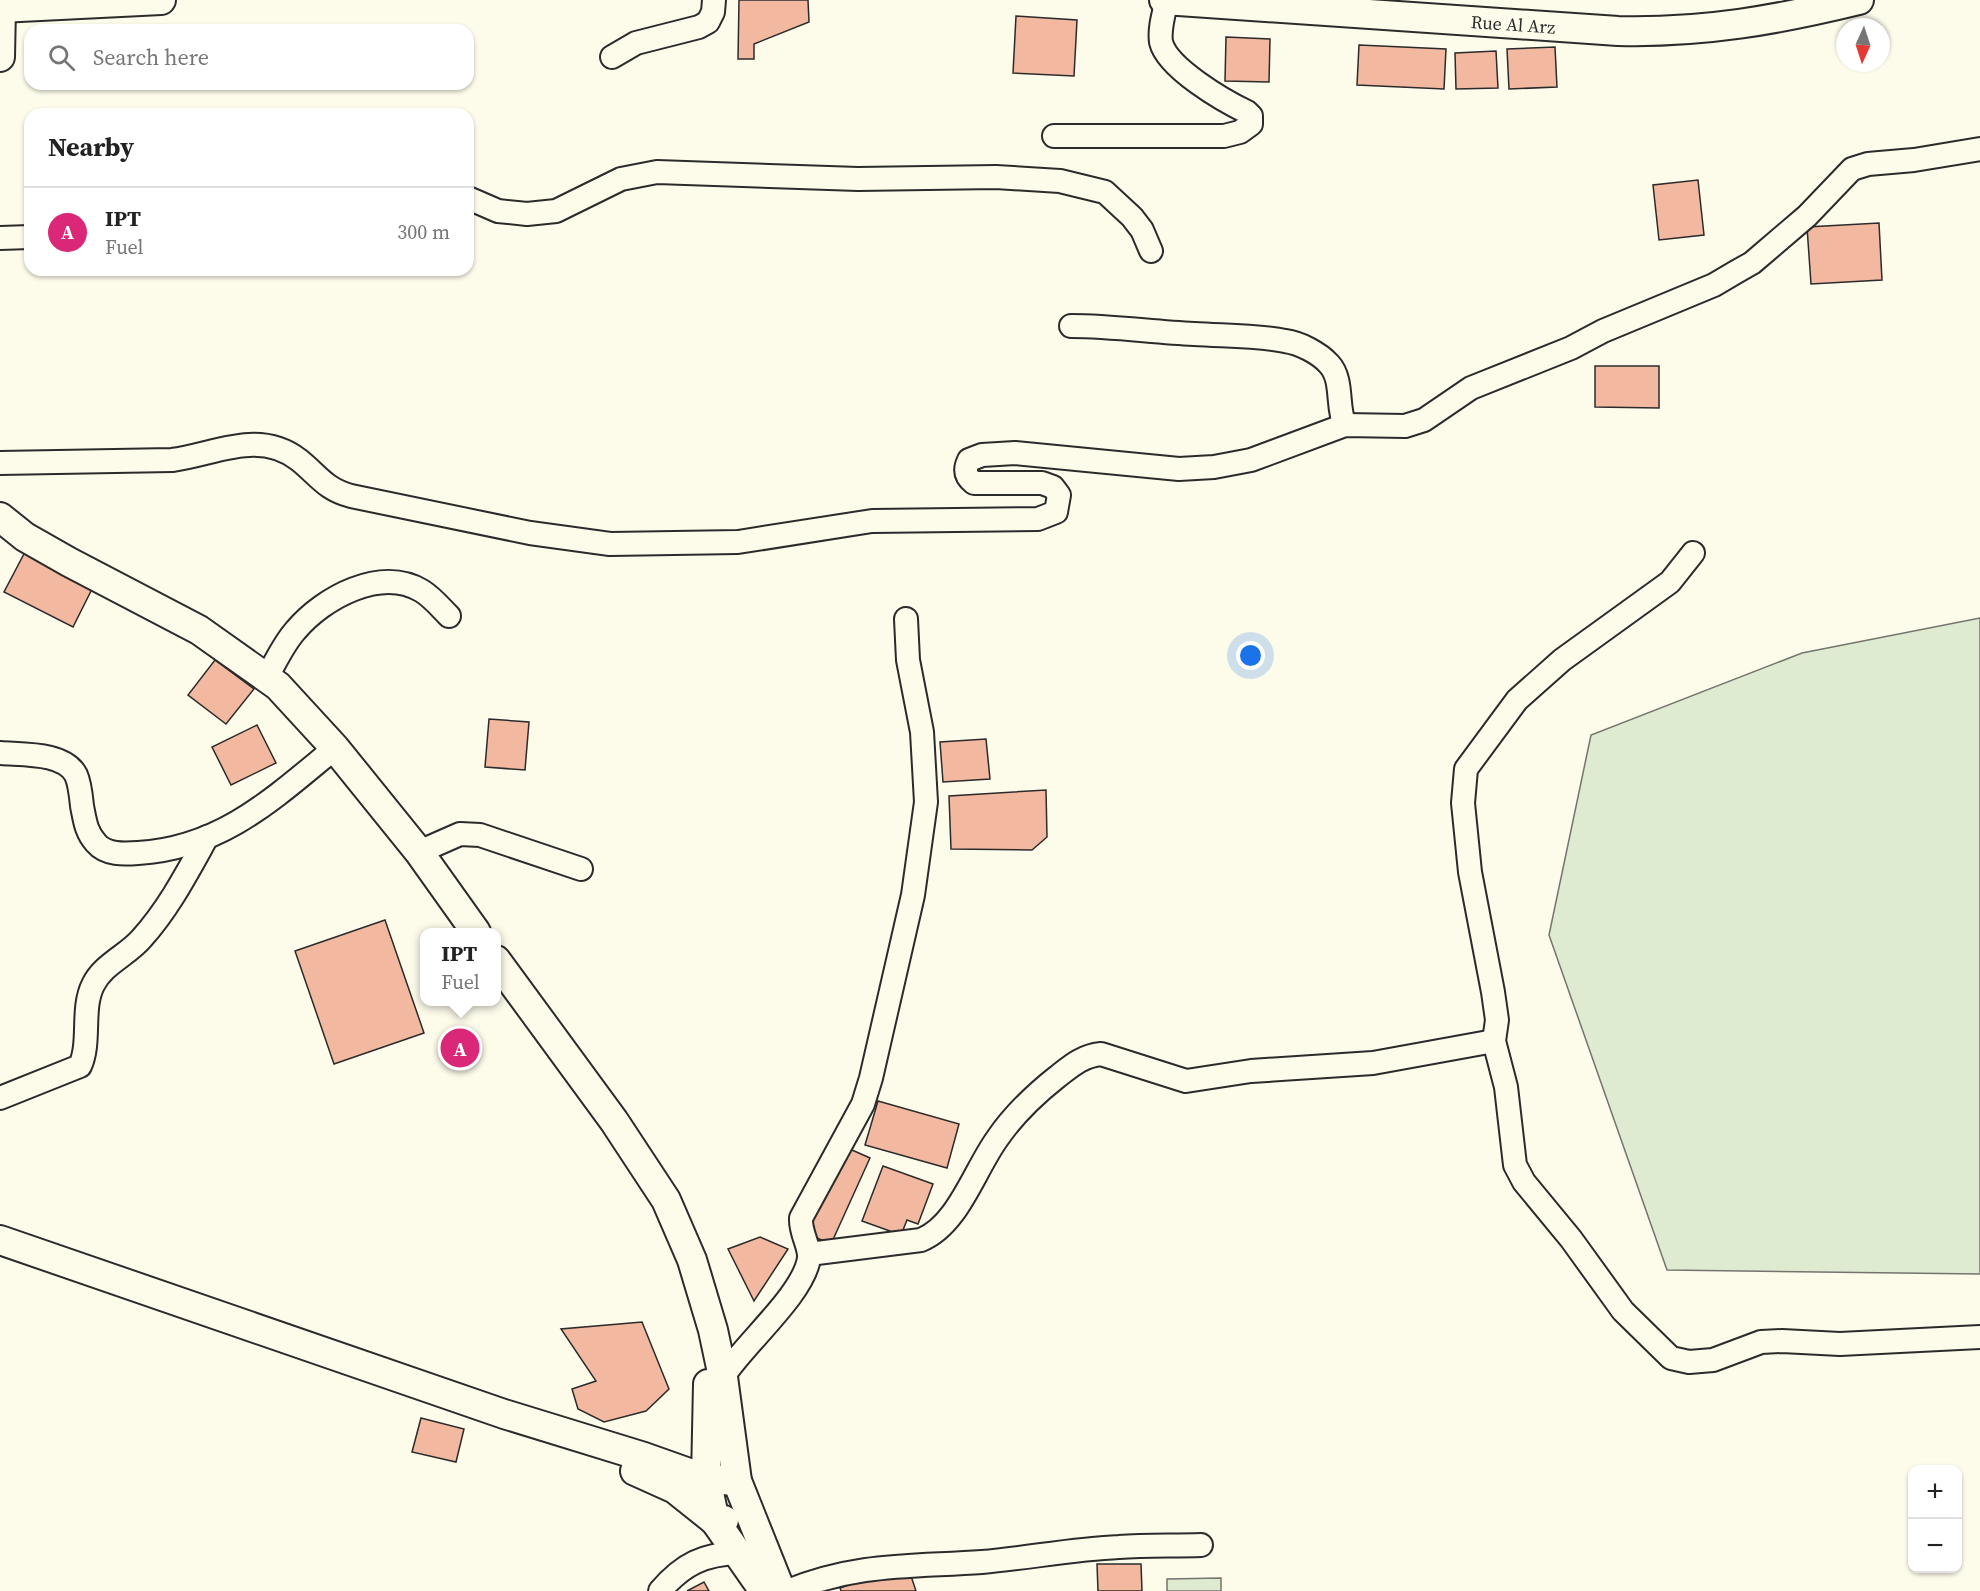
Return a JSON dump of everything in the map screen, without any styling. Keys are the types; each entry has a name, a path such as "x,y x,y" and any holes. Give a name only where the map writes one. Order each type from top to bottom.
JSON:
{"main road":[{"path":"0,57 0,6 161,0"},
{"name":"Rue Al Arz","path":"1165,0 1618,31 1675,32 1779,18 1859,0"},
{"path":"0,517 25,537 69,562 199,630 267,677 335,748 419,852 472,928"},
{"path":"501,967 626,1138 666,1200 692,1260 708,1313 723,1377 737,1481 781,1591"},
{"path":"0,1240 504,1414 644,1457 706,1479 737,1481"},
{"path":"708,1313 706,1479 715,1521"},
{"path":"504,1414 542,1435 675,1489 715,1521 764,1591"},
{"path":"715,1521 751,1519"}],"street":[{"path":"612,57 636,43 699,27 708,22 713,12 714,0"},
{"path":"1053,136 1224,136 1240,132 1251,124 1251,116 1247,112 1206,88 1167,54 1161,38 1165,0"},
{"path":"0,463 172,460 196,457 244,444 267,445 282,450 298,460 334,491 384,504 567,539 610,544 738,542 872,521 1038,519 1056,512 1059,495 1053,487 1042,483 974,483 967,477 965,468 969,460 982,455 1015,453 1179,469 1214,467 1251,460 1345,425 1405,426 1424,420 1471,388 1571,348 1603,331 1714,285 1761,255 1807,216 1852,169 1868,164 1914,160 1980,149"},
{"path":"474,201 498,211 527,214 556,211 621,179 657,172 858,179 996,177 1060,181 1105,192 1132,217 1142,230 1151,251"},
{"path":"0,238 24,237"},
{"path":"1071,326 1115,326 1192,334 1257,337 1302,345 1330,364 1336,376 1340,416 1345,425"},
{"path":"1693,553 1670,582 1562,660 1517,700 1466,770 1463,803 1470,872 1496,1010 1494,1041 1506,1087 1515,1165 1524,1182 1571,1239 1623,1311 1671,1358 1689,1362 1713,1360 1761,1342 1840,1344 1980,1337"},
{"path":"267,677 296,630 324,603 343,592 386,583 409,586 432,598 449,616"},
{"path":"723,1377 737,1355 804,1275 810,1254 801,1234 801,1218 854,1121 871,1078 910,906 924,823 926,770 922,732 908,660 906,618"},
{"path":"0,753 48,758 64,763 75,772 87,831 98,846 111,852 157,852 178,848 235,825 258,811 335,748"},
{"path":"419,852 460,834 480,835 581,869"},
{"path":"0,1098 80,1066 92,986 101,972 129,953 145,935 180,884 207,837"},
{"path":"810,1254 921,1240 935,1235 946,1225 986,1156 1018,1110 1073,1063 1090,1055 1101,1054 1186,1081 1261,1070 1373,1063 1494,1041"},
{"path":"788,1591 835,1575 898,1564 981,1562 1118,1547 1201,1545"},
{"path":"660,1591 676,1572 698,1560 719,1553 739,1553"}],"green space":[{"path":"1980,618 1980,1274 1667,1270 1549,935 1591,735 1802,653"},
{"path":"1221,1578 1221,1591 1167,1591 1167,1579"}],"building":[{"path":"739,0 808,0 809,22 754,44 754,59 738,59"},
{"path":"1016,16 1077,20 1074,76 1013,73"},
{"path":"1226,37 1270,39 1269,82 1225,81"},
{"path":"1359,45 1446,49 1444,89 1357,85"},
{"path":"1555,47 1557,87 1509,89 1507,49"},
{"path":"1496,51 1498,88 1456,89 1455,53"},
{"path":"1698,180 1704,235 1659,240 1653,185"},
{"path":"1879,223 1882,280 1811,284 1807,227"},
{"path":"1595,366 1659,366 1659,408 1595,407"},
{"path":"25,552 93,587 73,627 4,592"},
{"path":"215,660 254,689 226,724 188,695"},
{"path":"489,719 529,722 525,770 485,767"},
{"path":"257,725 276,763 231,785 212,747"},
{"path":"986,739 990,779 943,782 940,742"},
{"path":"1046,790 1047,837 1032,850 951,849 949,796"},
{"path":"385,920 424,1033 334,1064 295,951"},
{"path":"878,1101 959,1124 947,1168 865,1145"},
{"path":"843,1146 870,1158 831,1244 805,1233"},
{"path":"883,1166 933,1184 918,1224 907,1220 901,1235 862,1221"},
{"path":"760,1237 788,1249 754,1301 728,1249"},
{"path":"642,1322 669,1389 646,1411 604,1422 578,1409 572,1389 596,1381 561,1329"},
{"path":"421,1418 464,1429 456,1462 412,1452"},
{"path":"1097,1564 1141,1564 1142,1591 1098,1591"},
{"path":"883,1571 911,1576 916,1591 841,1591 840,1588"},
{"path":"704,1582 709,1591 687,1591"}],"place":[{"name":"IPT","path":"460,1048"}]}
